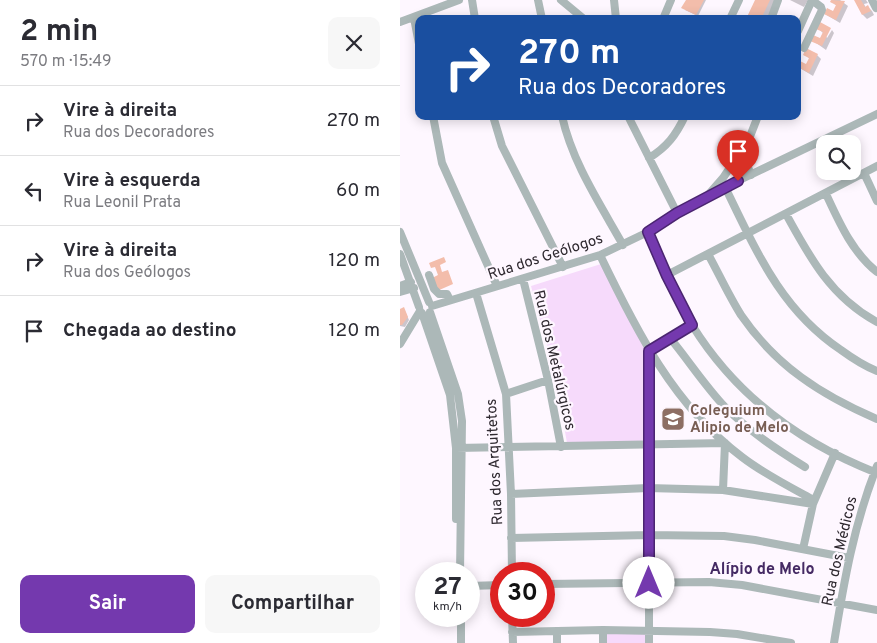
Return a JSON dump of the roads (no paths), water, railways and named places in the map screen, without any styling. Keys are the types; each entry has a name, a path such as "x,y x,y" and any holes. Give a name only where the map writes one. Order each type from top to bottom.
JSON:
{"street":[{"path":"434,8 438,0"},
{"path":"420,15 434,8 460,0"},
{"path":"472,0 475,15"},
{"path":"538,0 541,15"},
{"path":"561,0 579,15"},
{"path":"614,0 616,15"},
{"path":"665,15 671,0"},
{"path":"732,15 739,0"},
{"path":"772,15 778,0"},
{"path":"801,24 812,0 822,10 804,48"},
{"path":"872,0 876,8"},
{"path":"400,22 414,18 415,23"},
{"name":"Rua dos Geólogos","path":"425,308 600,255 648,232 677,213 725,187 877,114"},
{"path":"434,120 442,163 497,286"},
{"path":"494,120 502,146 563,267"},
{"path":"563,120 578,164 622,245"},
{"path":"630,120 677,213"},
{"path":"649,158 666,146 683,120"},
{"path":"751,175 744,157 756,120"},
{"path":"703,200 723,178 749,139"},
{"path":"667,276 877,166"},
{"path":"864,173 877,201"},
{"path":"725,187 771,277 790,305 824,339 850,357 877,371"},
{"path":"826,194 851,242 862,257 877,272"},
{"path":"786,214 816,268 832,288 852,306 877,322"},
{"path":"400,232 415,268 425,308 458,394 462,421 459,448 456,562"},
{"path":"648,232 667,276 692,325 726,370 762,408 800,435 835,453 876,470"},
{"path":"400,254 412,285 425,308 426,325 450,395 459,448 460,562"},
{"path":"708,254 742,315 772,352 809,383 830,397 877,419"},
{"path":"600,255 649,351 685,402 705,425 742,457 813,502"},
{"path":"407,271 415,268"},
{"path":"429,275 434,289 439,294 447,294 450,300"},
{"name":"Rua dos Metalúrgicos","path":"523,279 548,380 560,446"},
{"path":"400,286 412,285"},
{"path":"400,292 412,285"},
{"name":"Rua dos Arquitetos","path":"476,293 506,394 510,447 512,562"},
{"path":"400,344 403,334 425,308"},
{"path":"413,323 426,325"},
{"path":"649,351 692,325"},
{"path":"670,338 725,407 762,440 805,467"},
{"path":"649,351 650,643"},
{"path":"506,394 548,380"},
{"path":"459,448 725,442"},
{"path":"723,490 725,442"},
{"path":"803,549 813,502 835,453"},
{"name":"Rua dos Médicos","path":"834,643 858,517 876,470"},
{"path":"511,494 648,488 723,490 813,502"},
{"path":"512,538 649,534 724,536 849,558"},
{"path":"555,584 709,582 742,585 877,610"},
{"path":"456,627 456,643"},
{"path":"461,627 461,643"},
{"path":"512,627 513,643"},
{"path":"603,630 603,643"},
{"path":"512,632 603,630 737,634 791,643"},
{"path":"557,631 557,643"}],"place":[{"name":"Coleguium Alipio de Melo","path":"673,419"}],"district":[{"name":"Alípio de Melo","path":"762,568"}]}
